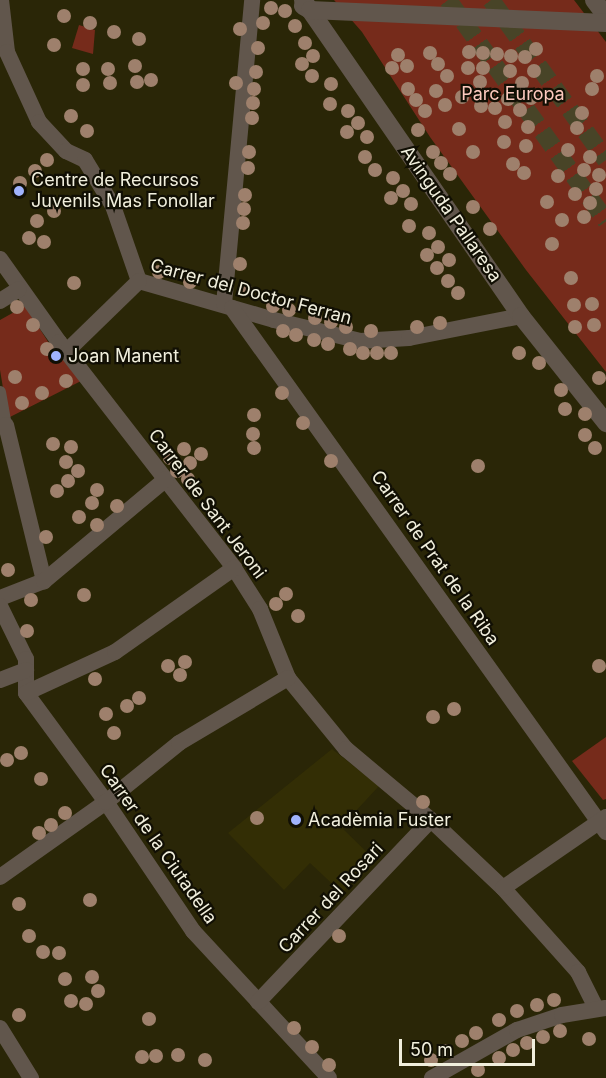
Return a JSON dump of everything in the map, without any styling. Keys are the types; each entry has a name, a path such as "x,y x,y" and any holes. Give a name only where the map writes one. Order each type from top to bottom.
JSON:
{"street":[{"path":"1,0 4,53 39,122 66,151 85,160 113,206 139,281"},
{"path":"228,306 252,0"},
{"path":"294,0 306,5 606,23"},
{"path":"594,0 606,16"},
{"name":"Avinguda Pallaresa","path":"306,5 521,316 606,423"},
{"name":"Carrer de Sant Jeroni","path":"0,259 19,289 234,568 260,609 288,678 346,749 431,820 503,888 578,972 601,1008"},
{"name":"Carrer del Doctor Ferran","path":"68,350 139,281 360,341 409,338 521,316"},
{"path":"0,301 19,289"},
{"name":"Carrer de Prat de la Riba","path":"228,306 604,824"},
{"path":"0,392 44,581"},
{"path":"0,598 44,581 166,479"},
{"path":"0,606 26,659 26,693 115,652 234,568"},
{"path":"0,680 26,670"},
{"path":"0,877 106,802 179,743 288,678"},
{"name":"Carrer de la Ciutadella","path":"26,693 106,802 193,932 328,1078"},
{"name":"Carrer del Rosari","path":"258,1002 431,820"},
{"path":"503,888 604,824"},
{"path":"432,1078 517,1030 601,1008"},
{"path":"0,1028 32,1078"}],"shaded area":[{"name":"Acadèmia Fuster","path":"332,749 379,786 341,827 374,859 342,893 310,863 284,890 228,833"}],"green space":[{"name":"Parc Europa","path":"334,0 574,0 606,42 606,372 526,270 430,137 362,32"},
{"path":"79,25 95,30 93,54 72,48"},
{"path":"25,306 54,351 63,353 83,380 8,418 0,370 0,320"},
{"path":"606,737 606,799 603,800 572,761"}],"tunnel":[{"path":"448,0 606,221"},
{"path":"491,0 606,160"}],"place":[{"name":"Centre de Recursos Juvenils Mas Fonollar","path":"19,191"},
{"name":"Joan Manent","path":"56,356"},
{"name":"Acadèmia Fuster","path":"296,820"}]}
